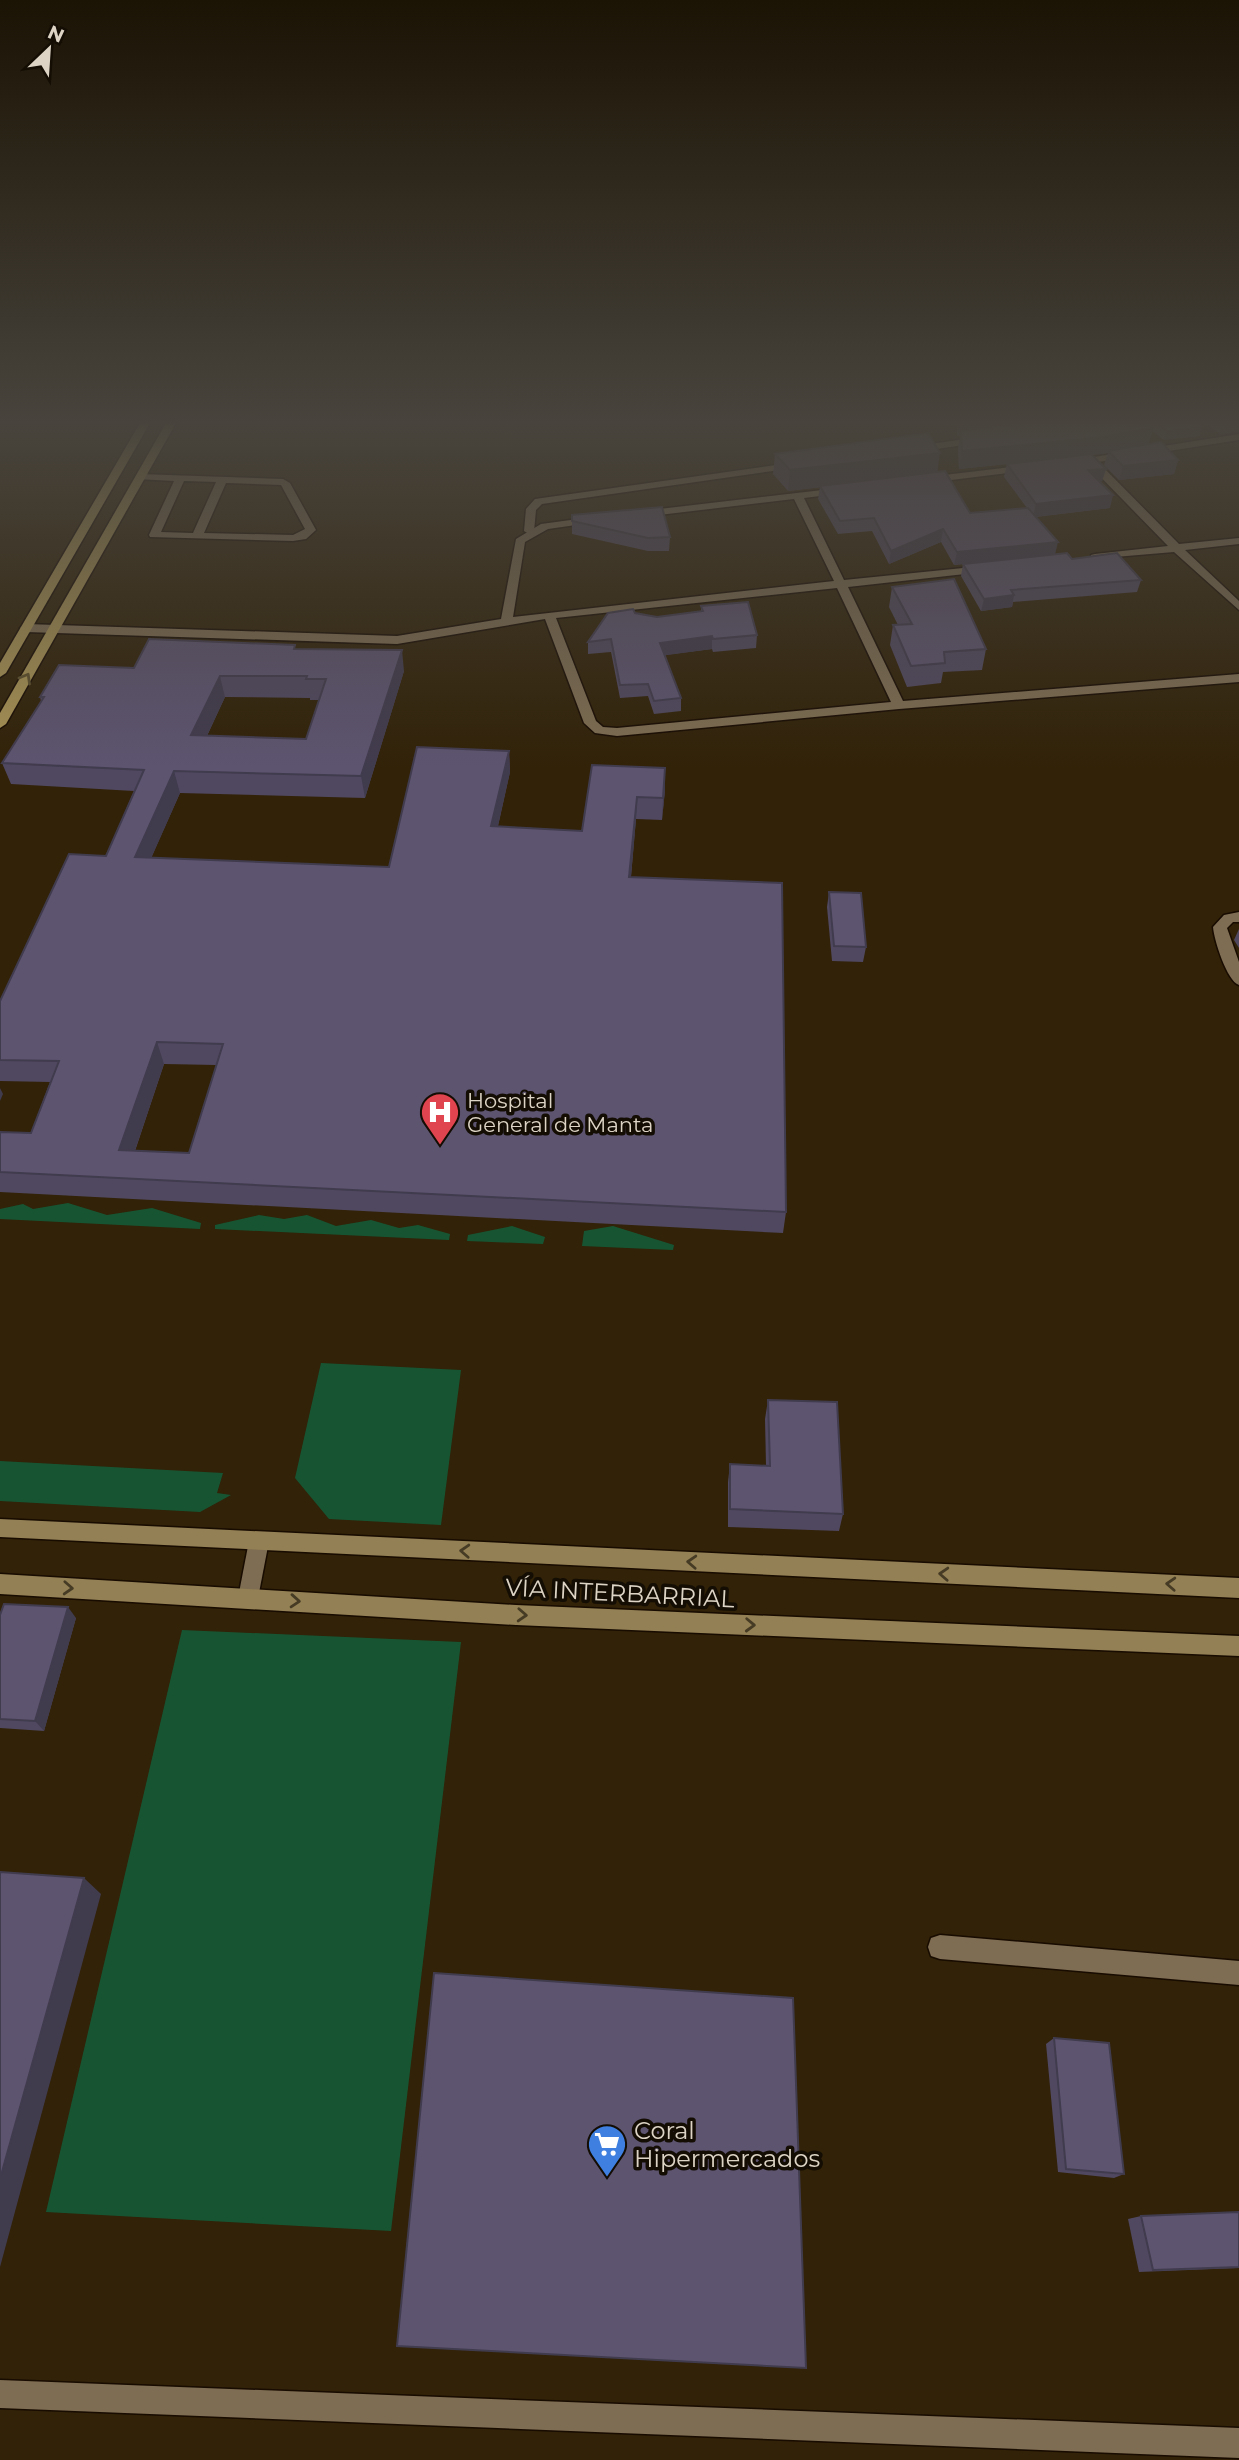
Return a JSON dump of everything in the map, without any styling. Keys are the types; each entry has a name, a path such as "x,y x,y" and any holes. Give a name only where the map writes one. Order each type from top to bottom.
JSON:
{"main road":[{"path":"0,673 78,538"},
{"path":"1,721 106,538"},
{"name":"VÍA INTERBARRIAL","path":"0,1528 1239,1588"},
{"name":"VÍA INTERBARRIAL","path":"0,1584 516,1615 1239,1646"}],"street":[{"path":"506,623 520,541 523,538"},
{"path":"819,538 899,705"},
{"path":"1166,538 1239,607"},
{"path":"1079,558 1239,541"},
{"path":"26,628 53,631 397,640 549,615 996,568"},
{"path":"549,615 590,723 600,730 617,732 899,705 1239,678"},
{"path":"1239,917 1229,918 1220,927 1221,937 1239,980"},
{"path":"248,1598 259,1541"},
{"path":"940,1947 1239,1973"},
{"path":"0,2394 1239,2443"}],"green space":[{"path":"68,1203 107,1215 152,1208 201,1223 200,1229 0,1219 0,1209 23,1204 33,1209"},
{"path":"259,1215 284,1219 307,1215 336,1226 371,1220 399,1228 418,1225 450,1234 449,1240 215,1229 215,1225"},
{"path":"512,1226 545,1237 543,1244 467,1241 468,1235"},
{"path":"613,1226 674,1245 673,1250 582,1246 584,1231"},
{"path":"321,1363 461,1370 441,1525 329,1519 295,1478"},
{"path":"0,1461 223,1473 217,1493 231,1495 200,1512 0,1501"},
{"path":"182,1630 461,1642 391,2231 46,2212"}],"building":[{"path":"884,538 922,538 891,551"},
{"path":"948,538 1054,538 1058,542 957,552"},
{"path":"1067,553 1072,559 1117,553 1141,580 1011,590 1014,595 984,599 963,564"},
{"path":"954,579 986,649 944,652 945,663 911,666 893,625 912,624 892,587"},
{"path":"748,602 757,635 713,639 712,636 660,643 681,698 654,701 648,684 620,685 611,639 588,642 608,613 633,609 635,613 657,617 703,611 701,606"},
{"path":"149,639 295,645 294,649 402,650 361,776 174,771 135,857 389,867 417,747 509,751 491,826 582,831 592,765 665,768 663,798 637,797 629,877 782,883 786,1212 0,1172 0,1132 31,1133 59,1061 0,1060 0,1001 69,854 106,856 144,770 2,763 44,697 40,697 59,665 134,668","holes":["220,676 307,676 306,679 326,679 306,739 191,735","157,1042 223,1044 189,1153 119,1150"]},
{"path":"829,892 861,893 866,947 834,946"},
{"path":"768,1400 837,1402 843,1514 730,1509 730,1464 770,1466"},
{"path":"4,1604 68,1607 35,1721 0,1719 0,1615"},
{"path":"0,1872 84,1878 0,2179"},
{"name":"Coral Hipermercados","path":"434,1973 793,1998 806,2368 397,2346"},
{"path":"1054,2038 1109,2043 1124,2174 1066,2169"},
{"path":"1239,2212 1239,2267 1153,2270 1141,2216"}],"place":[{"name":"Hospital General de Manta","path":"440,1146"},
{"name":"Coral Hipermercados","path":"607,2178"}]}
